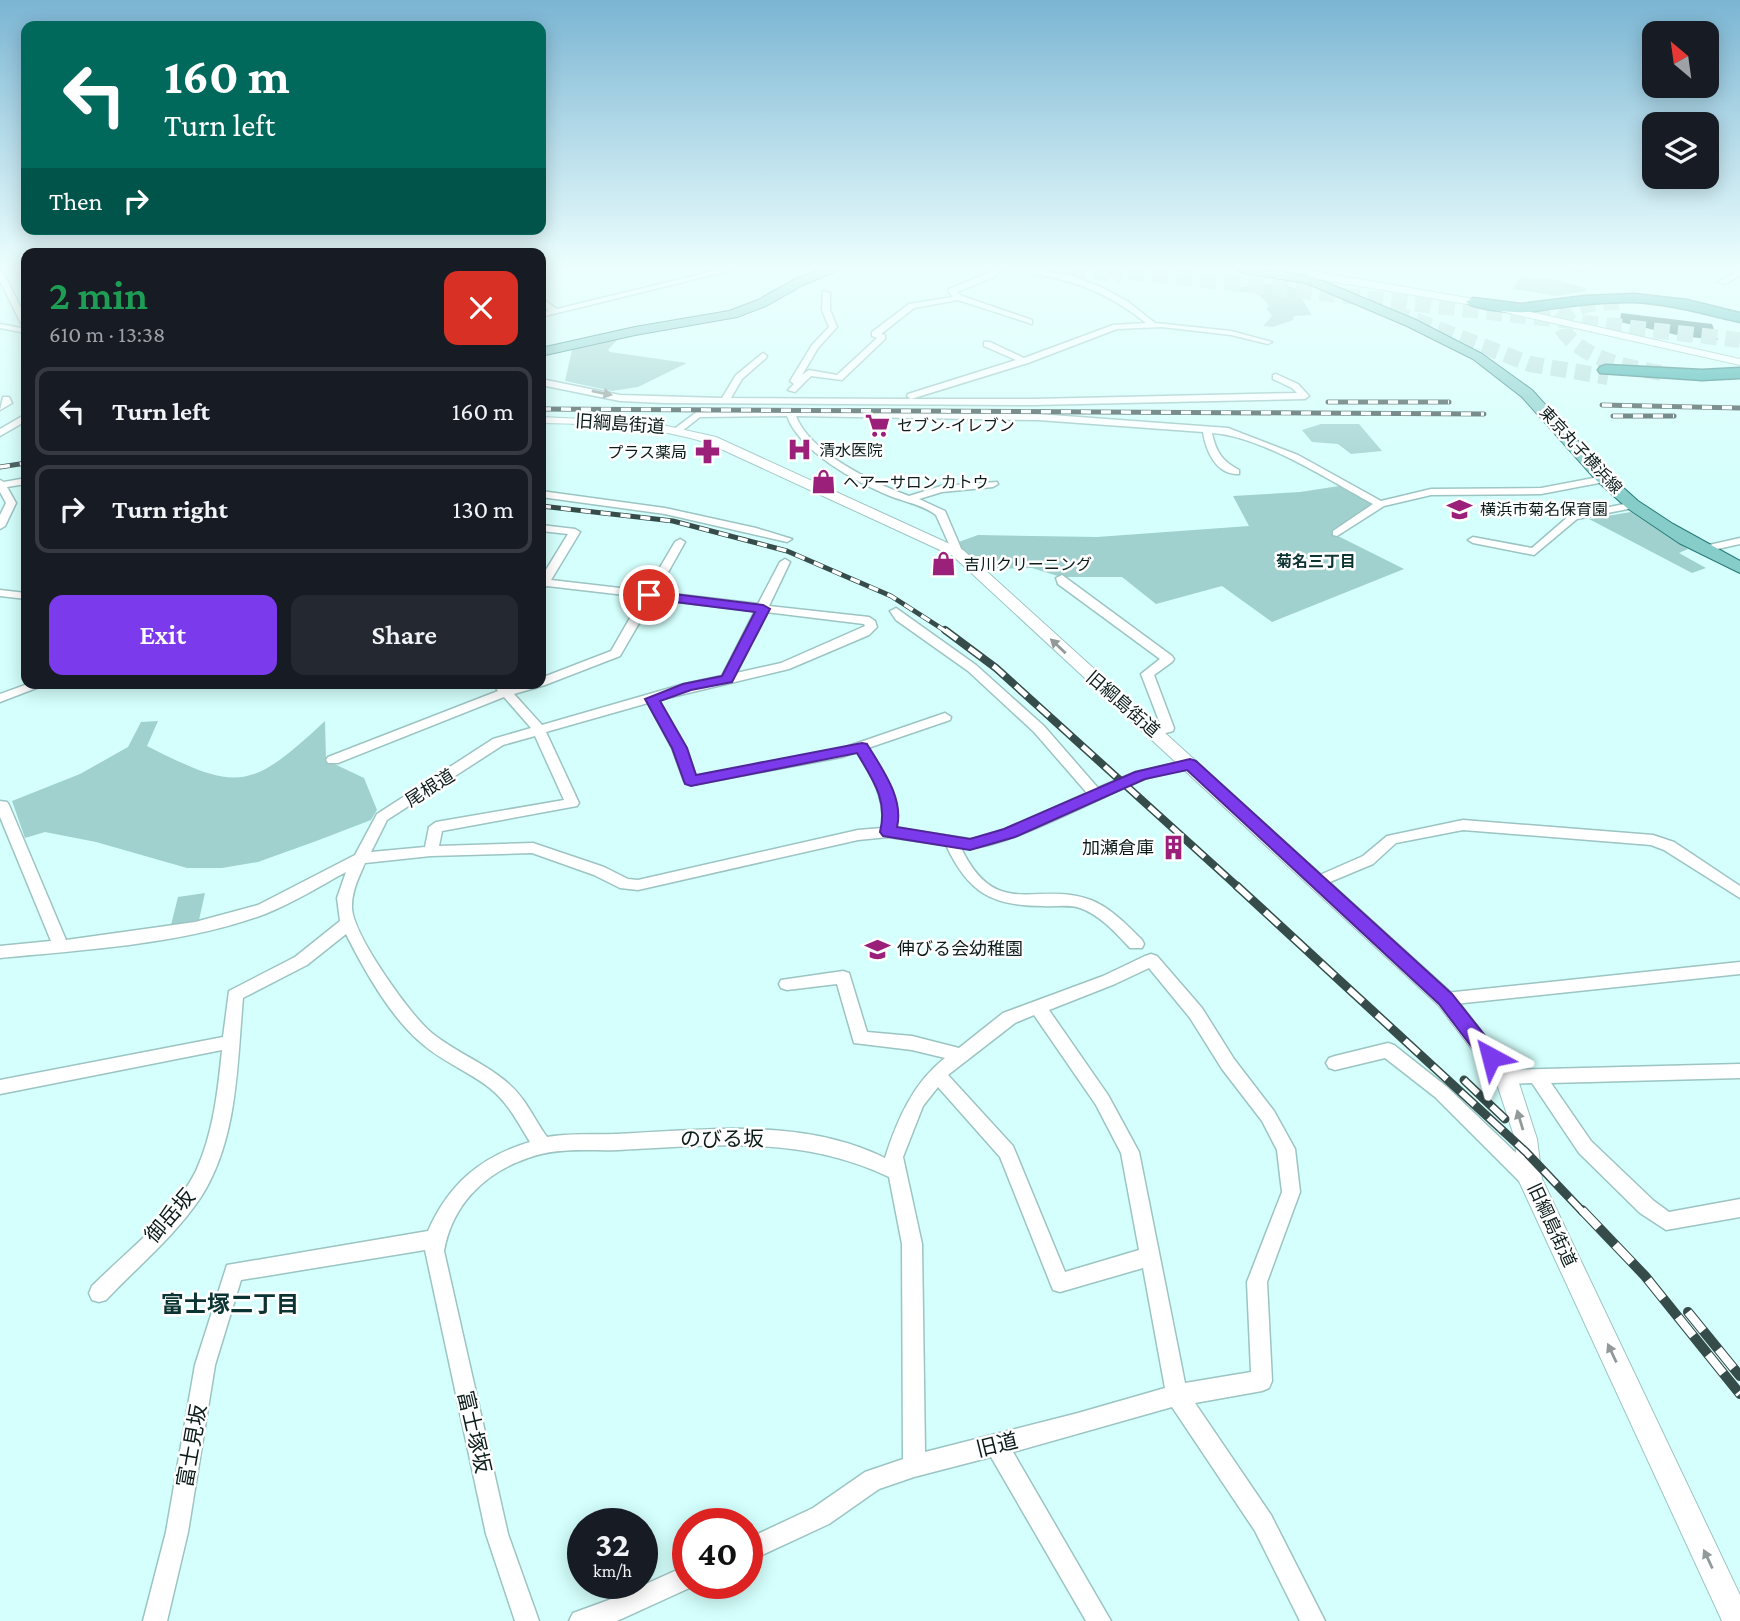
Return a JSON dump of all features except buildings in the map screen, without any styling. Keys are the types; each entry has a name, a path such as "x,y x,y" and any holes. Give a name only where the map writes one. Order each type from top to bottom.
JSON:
{"highway":[{"path":"1740,373 1607,374 1740,389"},
{"path":"1645,380 1740,383"}],"main road":[{"path":"546,351 574,345"},
{"name":"東京丸子横浜線","path":"1458,345 1499,370 1526,392 1604,479 1634,505 1740,568"}],"street":[{"path":"787,401 796,375 816,345"},
{"path":"792,390 809,373 839,378 874,345"},
{"path":"988,345 1025,361"},
{"path":"875,401 918,395 1069,345"},
{"path":"1650,345 1740,364"},
{"path":"1657,345 1740,364"},
{"path":"724,401 738,377 762,356"},
{"path":"546,383 620,398 663,400 1034,402 1305,396 1295,386 1276,377"},
{"path":"679,429 698,414 790,413 1038,417 1228,431 1295,457 1380,504"},
{"path":"790,413 798,434 849,472 874,487 941,513 958,553"},
{"path":"1,434 21,420"},
{"name":"旧綱島街道","path":"546,420 597,420 679,429 712,440 958,553 1445,999 1506,1077 1525,1139 1530,1179 1737,1621"},
{"path":"1207,430 1212,454 1221,464 1236,472"},
{"path":"1337,533 1380,504 1432,492 1541,491 1604,479"},
{"path":"4,522 11,503 1,484 21,482"},
{"path":"910,499 941,489 993,484"},
{"path":"546,495 681,512 787,539"},
{"path":"1474,540 1534,552 1574,517 1634,505"},
{"path":"546,529 575,532 546,578"},
{"path":"1704,549 1740,541"},
{"path":"546,680 612,656 680,542"},
{"path":"727,679 785,562"},
{"path":"1062,578 1062,582 1168,659 1146,674 1168,727 1155,732"},
{"path":"546,584 763,609"},
{"path":"0,593 21,595"},
{"name":"尾根道","path":"346,924 344,893 382,817 498,742 688,687 785,666 871,627 869,621 763,609"},
{"path":"896,611 900,618 972,668 991,685 1039,729 1096,794"},
{"path":"0,698 26,689"},
{"path":"334,760 500,689"},
{"path":"431,851 436,827 572,803 539,730 503,689"},
{"path":"652,699 679,748 691,781 862,747 944,718"},
{"path":"862,747 884,787 892,813 888,832"},
{"path":"0,952 195,928 234,919 263,909 360,858 431,851 533,848 599,871 625,884 638,884 859,835 888,832 970,844 992,840 1141,775 1190,764"},
{"path":"2,805 61,946"},
{"path":"1318,882 1368,860 1392,839 1463,825 1653,840 1669,846 1740,893"},
{"path":"951,841 971,879 986,890 1003,898 1022,901 1070,901 1087,904 1136,944"},
{"path":"346,924 424,1036 504,1089 516,1102 542,1145 484,1170 457,1194 435,1238"},
{"name":"御岳坂","path":"99,1293 186,1202 204,1174 219,1126 236,995 302,961 346,924"},
{"name":"旧道","path":"763,1543 821,1516 873,1480 915,1466 997,1446 1177,1395 1262,1381 1257,1282 1291,1192 1286,1149 1268,1116 1228,1064 1196,1013 1151,960 1109,980 1037,1006"},
{"path":"1445,999 1740,968"},
{"path":"786,984 843,977 860,1038 912,1043 960,1055"},
{"path":"915,1466 912,1244 894,1157 916,1102 937,1074 1009,1018 1037,1006 1102,1100 1130,1152 1177,1395 1263,1522 1312,1621"},
{"path":"0,1087 230,1042"},
{"path":"1335,1063 1388,1050 1441,1092 1530,1179"},
{"path":"1506,1077 1740,1071"},
{"path":"937,1074 1007,1152 1060,1283 1151,1256"},
{"path":"1536,1076 1585,1147 1647,1207 1666,1221 1740,1208"},
{"name":"のびる坂","path":"542,1145 672,1139 771,1139 817,1144 878,1161 896,1172"},
{"name":"富士見坂","path":"155,1621 177,1532 205,1365 234,1272 435,1238"},
{"name":"富士塚坂","path":"435,1238 434,1251 449,1324 497,1534 527,1621"},
{"path":"997,1446 1099,1621"},
{"path":"582,1621 620,1608 672,1584"}],"shaded area":[{"path":"594,345 613,345 608,350 610,352 687,363 638,387 612,391 565,381 572,350"},
{"path":"1321,424 1359,424 1382,451 1351,454 1338,444 1312,442 1302,430"},
{"path":"1339,486 1372,504 1332,533 1404,569 1272,622 1222,586 1156,604 1122,577 1061,577 1032,568 994,569 964,552 956,543 978,535 1097,537 1249,526 1233,496 1300,492"},
{"path":"1631,512 1688,549 1679,553 1706,568 1692,573 1589,519"},
{"path":"158,721 147,746 203,771 224,777 242,777 260,772 278,761 325,721 326,760 364,778 377,810 371,820 319,840 258,862 222,868 187,868 96,842 45,832 25,838 12,801 80,774 128,747 141,722"},
{"path":"205,893 199,920 171,925 178,897"}],"tunnel":[{"path":"1479,345 1530,364 1608,377"},
{"path":"1577,345 1619,364 1662,373"}],"railway":[{"path":"1328,402 1449,402"},
{"path":"1602,405 1740,408"},
{"path":"546,409 1484,414"},
{"path":"1613,416 1674,416"},
{"path":"0,467 21,464"},
{"path":"546,507 673,521 787,551 891,596 947,632"},
{"path":"945,630 996,668 1239,888"},
{"path":"1237,886 1526,1152 1583,1212"},
{"path":"1464,1080 1505,1119"},
{"path":"1582,1210 1645,1276 1740,1394"},
{"path":"1688,1312 1740,1376"}],"place":[{"name":"セブン-イレブン","path":"877,425"},
{"name":"清水医院","path":"799,450"},
{"name":"プラス薬局","path":"707,452"},
{"name":"ヘアーサロン カトウ","path":"823,482"},
{"name":"横浜市菊名保育園","path":"1460,509"},
{"name":"吉川クリーニング","path":"944,564"},
{"name":"加瀬倉庫","path":"1174,848"},
{"name":"伸びる会幼稚園","path":"877,949"}],"district":[{"name":"菊名三丁目","path":"1316,561"},
{"name":"富士塚二丁目","path":"230,1304"}],"route":[{"path":"649,595 763,609 727,679 688,687 652,699 679,748 691,781 862,747 884,787 892,813 888,832 970,844 1009,834 1141,775 1190,764 1445,999 1491,1057"}]}
